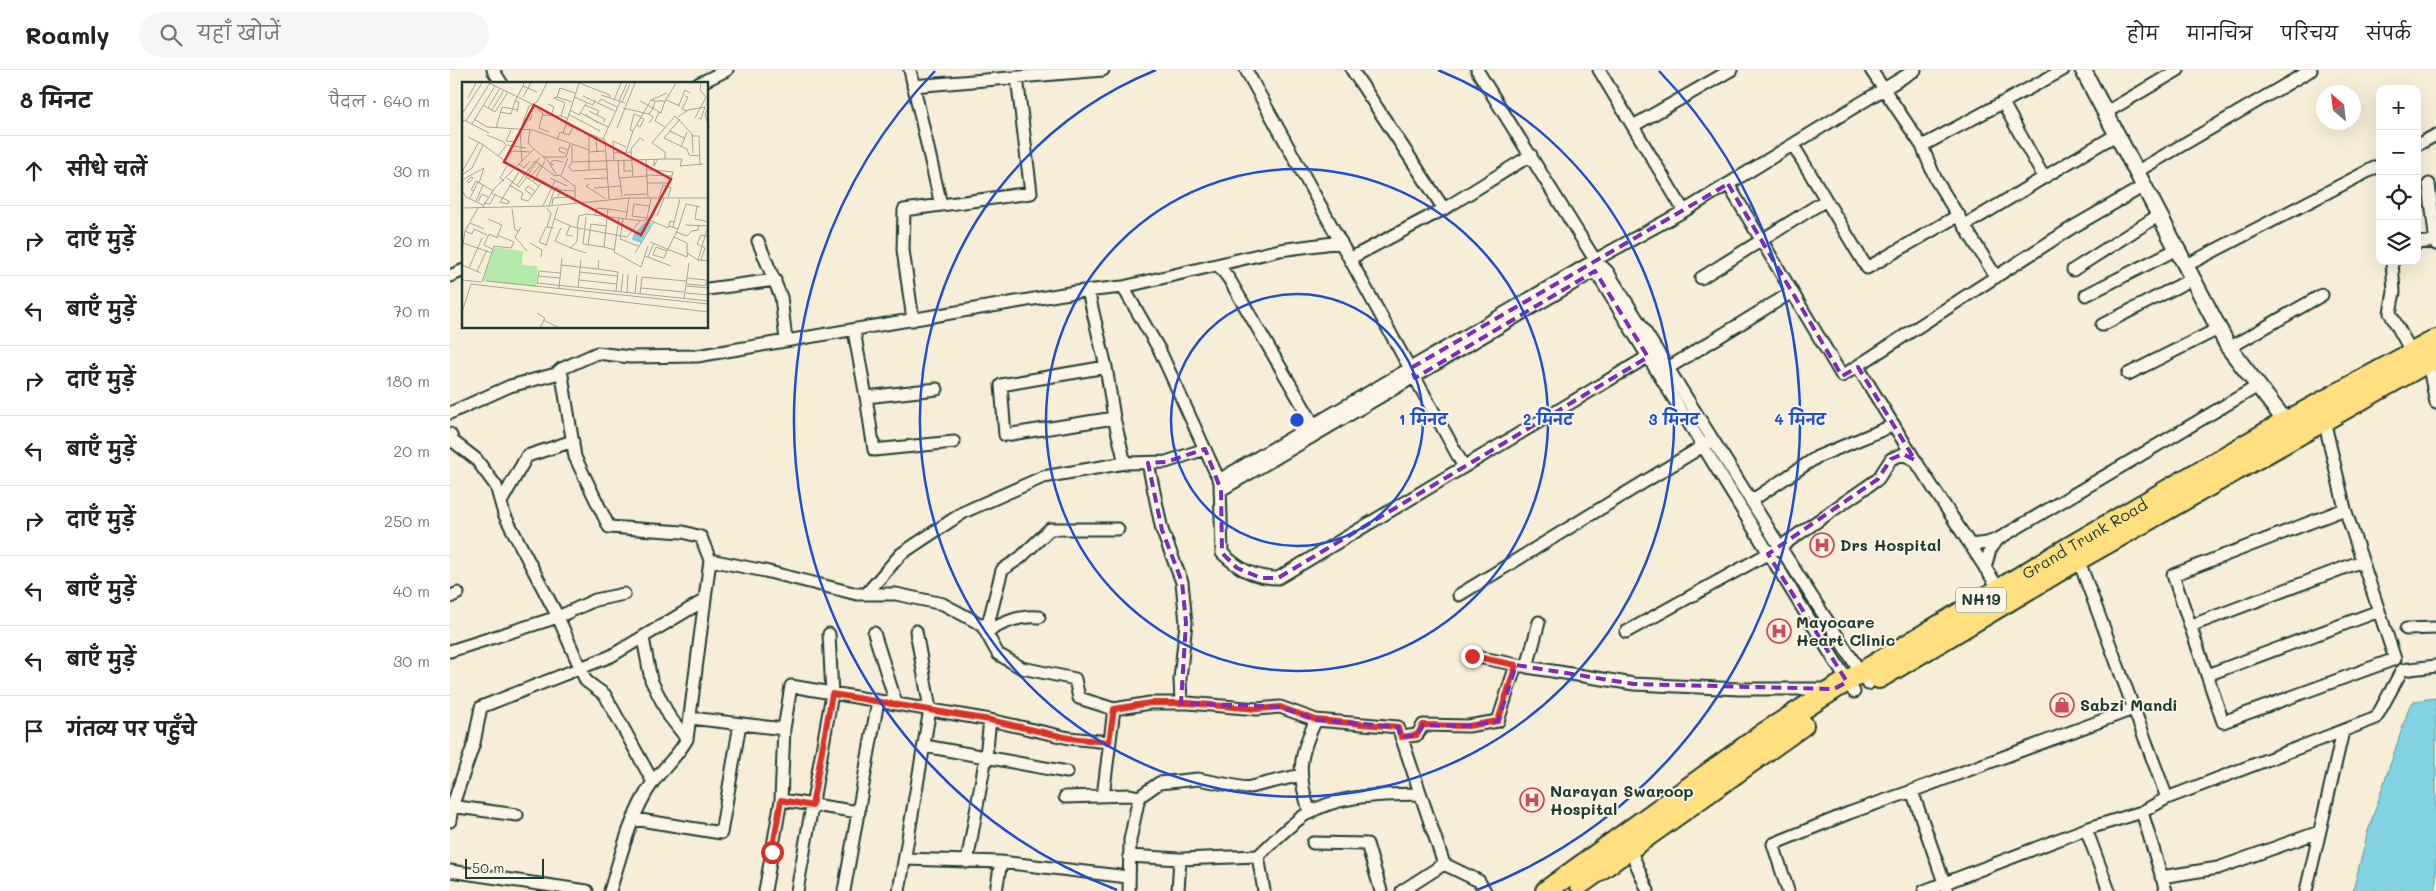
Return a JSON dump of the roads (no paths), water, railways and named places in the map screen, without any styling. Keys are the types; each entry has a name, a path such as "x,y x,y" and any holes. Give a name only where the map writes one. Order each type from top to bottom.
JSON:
{"highway":[{"name":"Grand Trunk Road","path":"2291,429 2324,420 2425,357 2436,340"},
{"name":"Grand Trunk Road","path":"1570,891 1626,842 1763,734 1853,684 2076,552 2291,429 2425,357"},
{"name":"Grand Trunk Road","path":"1853,684 1999,589 2076,552"},
{"name":"Grand Trunk Road","path":"1546,891 1626,842"}],"street":[{"path":"493,70 501,82"},
{"path":"703,78 727,70"},
{"path":"910,70 941,205"},
{"path":"913,86 1103,70"},
{"path":"1246,70 1351,258 1464,468"},
{"path":"1352,70 1444,210"},
{"path":"1477,70 1595,260 1607,271 1703,446 1768,554 1853,684"},
{"path":"1599,70 1684,212"},
{"path":"1633,126 1731,70"},
{"path":"1871,70 1922,146 1936,180 1996,277"},
{"path":"1220,485 1314,425 1413,373 1595,260 1684,212 1915,70"},
{"path":"1922,146 2063,70"},
{"path":"2083,70 2229,348 2291,429"},
{"path":"2105,113 2178,70"},
{"path":"2136,172 2311,70"},
{"path":"914,320 903,250 904,210 1031,192 1017,77"},
{"path":"2003,102 2044,176"},
{"path":"1793,145 1867,268 1962,220 2019,194 2044,176 2118,134"},
{"path":"2421,143 2436,135"},
{"path":"1351,258 1444,210 1531,155"},
{"path":"2102,325 2189,273 2376,167"},
{"path":"1728,184 1842,376 2073,227 2144,186"},
{"path":"2421,243 2436,242 2427,184"},
{"path":"1701,278 1762,242 1826,200"},
{"path":"2073,270 2159,215"},
{"path":"758,241 781,297 786,340"},
{"path":"450,412 510,386 556,374 561,369 597,353 630,357 697,356 1088,291 1123,287 1219,266 1280,250 1341,242"},
{"path":"2086,295 2177,249"},
{"path":"2392,265 2394,292 2390,312 2425,357 2436,403"},
{"path":"1219,266 1314,425"},
{"path":"450,276 462,271"},
{"path":"1220,485 1413,373 1593,272 1653,354 1668,368 1714,440 1780,547 1853,684"},
{"path":"709,289 775,280"},
{"path":"1123,287 1160,351 1220,485 1222,553 1237,568 1261,578 1278,578 1653,354"},
{"path":"1088,291 1106,367 1114,418 1124,463"},
{"path":"1668,368 1792,292"},
{"path":"2229,348 2322,295"},
{"path":"2128,374 2218,329"},
{"path":"854,330 874,450 954,442"},
{"path":"1106,367 1001,385 1005,435 1114,418"},
{"path":"1858,367 1915,460 1999,589"},
{"path":"561,369 575,457 610,527 683,532 701,537 710,560 703,601 691,718 687,739 678,754 653,782 634,819 610,891"},
{"path":"1970,545 1987,544 1998,540 2258,386"},
{"path":"866,397 937,389"},
{"path":"2324,420 2345,509 2395,659 2222,722 2173,575 2345,509"},
{"path":"1751,501 1817,457 1894,425"},
{"path":"450,434 454,442 476,459 496,486 504,514 558,617 586,681 605,695 653,782"},
{"path":"1458,596 1714,440"},
{"path":"500,502 527,456 573,441"},
{"path":"867,593 902,554 964,512 1043,476 1124,463 1166,462 1205,450"},
{"path":"1626,632 1780,547 1878,479 1890,459 1903,454 1915,460"},
{"path":"1148,463 1162,530 1182,582 1186,622 1180,679 1181,703"},
{"path":"986,632 1002,570 1020,558 1050,529 1118,529"},
{"path":"1985,568 1990,550 1998,540"},
{"path":"2076,552 2167,798"},
{"path":"710,560 765,571 857,594 896,594 943,604 982,625 998,654 1022,668 1075,679 1079,698 1114,709 1150,703 1181,703 1257,709 1280,707 1316,720 1398,727 1444,864 1478,881 1486,891"},
{"path":"2190,626 2362,561"},
{"path":"450,651 558,617 595,600 624,594"},
{"path":"450,821 451,806 474,743 481,707 611,656 703,601"},
{"path":"2207,675 2379,611"},
{"path":"986,632 1005,622 1026,616 1039,617"},
{"path":"1401,737 1417,735 1423,725 1468,726 1498,721 1539,622"},
{"path":"2406,630 2436,628"},
{"path":"900,891 930,709 916,631"},
{"path":"874,633 896,703"},
{"path":"797,891 832,694 829,634"},
{"path":"642,638 651,680 668,716 687,739"},
{"path":"1472,656 1521,666 1634,684 1740,688 1853,684"},
{"path":"1924,891 1946,887 2086,829 2142,812 2167,798 2376,718 2402,670 2436,666"},
{"path":"765,891 781,800 784,730 791,686 990,720 1069,738 1109,742"},
{"path":"844,891 878,701"},
{"path":"1103,796 1109,761 1109,742 1114,709"},
{"path":"1788,891 1773,844 2133,710"},
{"path":"691,718 784,730"},
{"path":"967,862 986,756 990,720"},
{"path":"1310,813 1301,785 1300,765 1309,735 1316,720"},
{"path":"634,819 720,833 740,724"},
{"path":"2306,891 2343,731"},
{"path":"925,746 1067,772"},
{"path":"1129,891 1129,856 1139,798 1159,783 1198,779 1246,788 1301,775"},
{"path":"1912,791 1946,887"},
{"path":"1129,856 1180,859 1258,856 1310,813 1326,804 1368,796 1420,794"},
{"path":"1065,798 1130,795 1139,798"},
{"path":"781,800 859,812"},
{"path":"451,806 517,815"},
{"path":"2142,812 2166,891"},
{"path":"2086,829 2109,891"},
{"path":"2161,877 2218,868 2319,832"},
{"path":"1626,842 1648,891"},
{"path":"1313,843 1367,844 1381,891"},
{"path":"1258,856 1264,891"},
{"path":"1178,891 1180,859"},
{"path":"904,860 1001,862 1128,877"},
{"path":"996,891 1001,862"},
{"path":"1402,891 1444,864"},
{"path":"450,872 511,886 587,891"}],"water":[{"path":"2436,698 2436,891 2353,891 2368,831 2410,705 2414,701"}],"place":[{"name":"Drs Hospital","path":"1822,545"},
{"name":"Mayocare Heart Clinic","path":"1779,631"},
{"name":"Sabzi Mandi","path":"2062,705"},
{"name":"Narayan Swaroop Hospital","path":"1532,800"}]}
